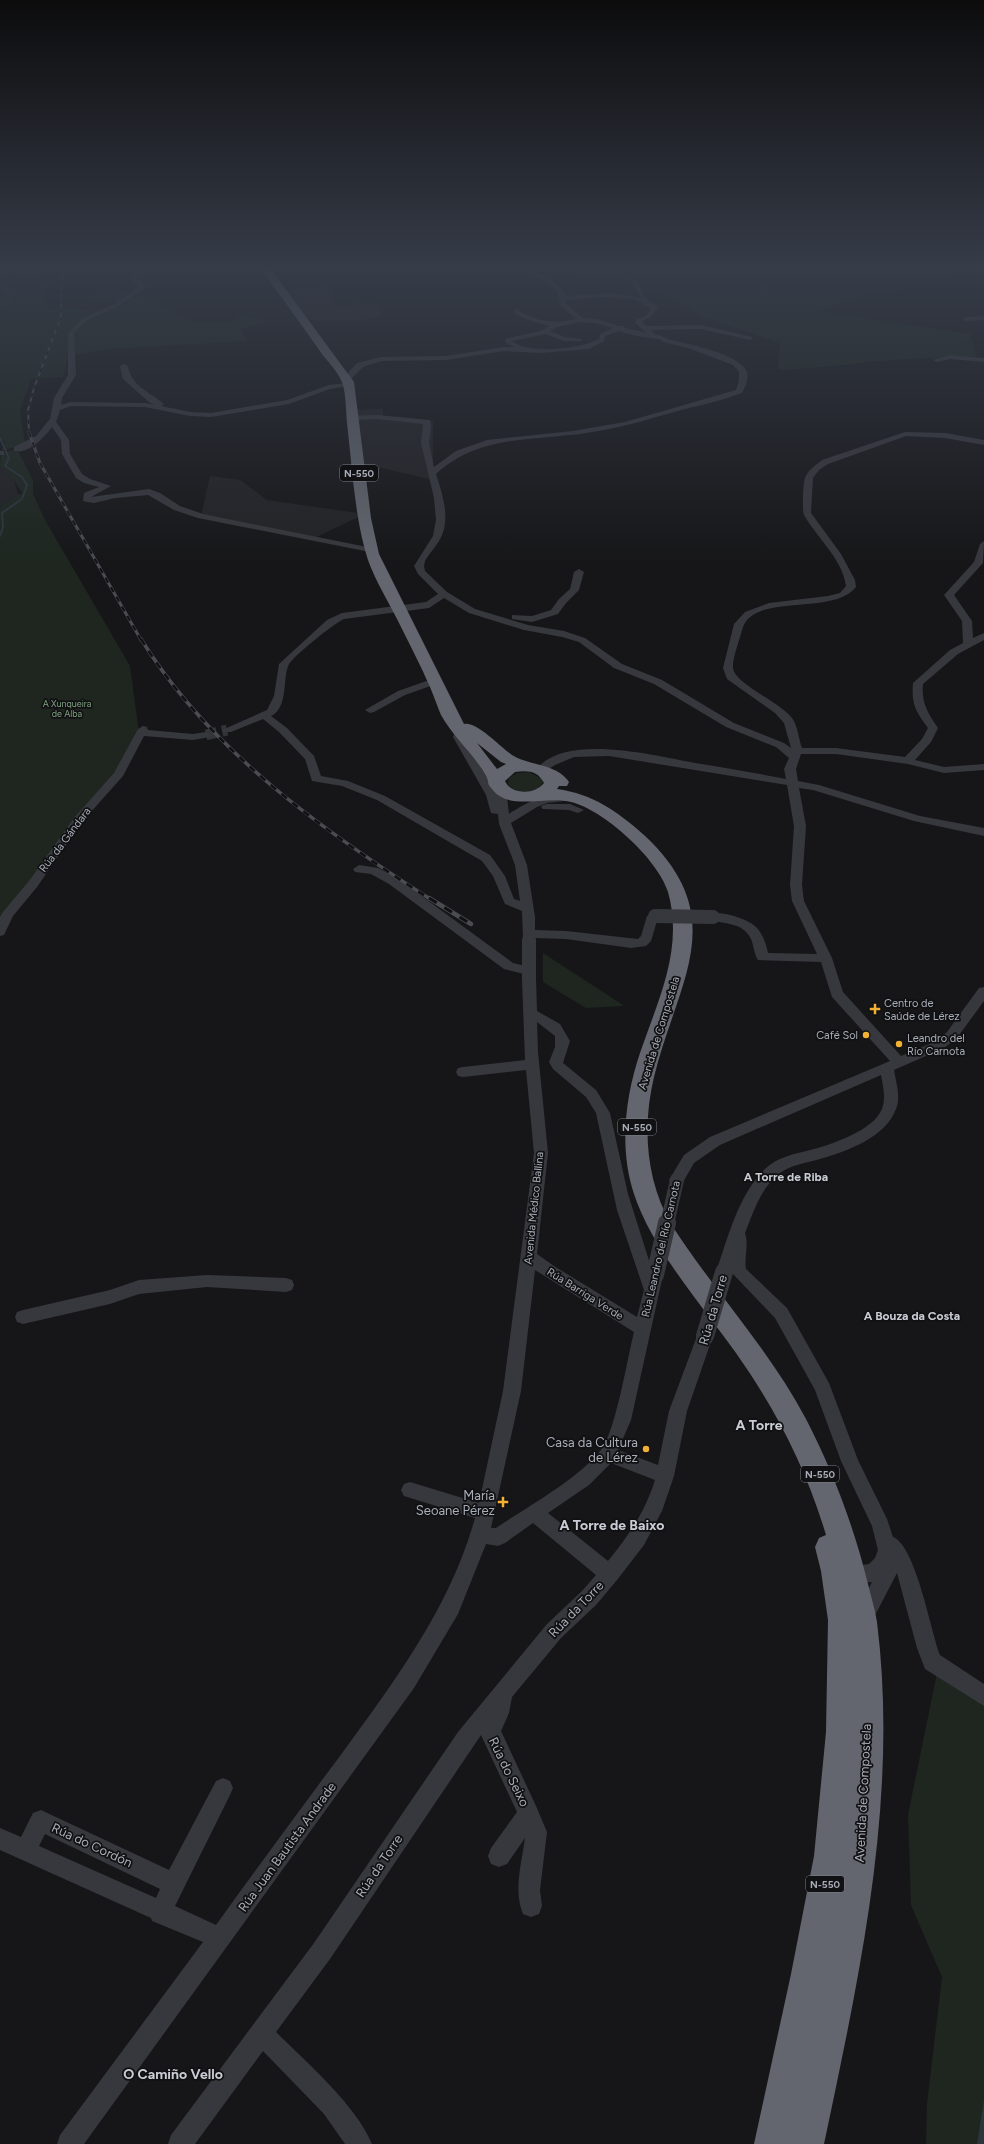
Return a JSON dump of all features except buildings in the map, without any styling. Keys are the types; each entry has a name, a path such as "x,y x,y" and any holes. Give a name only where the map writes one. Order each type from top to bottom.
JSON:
{"highway":[{"name":"N-550","path":"337,368 347,382 353,418 365,518 372,551 398,608 437,685 449,714 493,774 498,786 508,795 535,796"},
{"name":"N-550","path":"437,685 469,729 507,759 545,772 560,782 582,788 606,802 640,829 655,846 676,886"},
{"name":"N-550","path":"498,786 498,776 504,771 526,766"},
{"path":"535,796 550,787 552,783 545,772"},
{"name":"Avenida de Compostela","path":"535,796 562,793 577,796 585,807 619,821 648,848 676,886 682,915 683,936 679,966 643,1079 637,1123 637,1158 642,1186 651,1208 677,1252 742,1345 771,1383 794,1423 821,1477 850,1570 861,1620 868,1736 859,1862 840,1988 806,2144"},
{"name":"Avenida de Compostela","path":"742,1345 784,1426 808,1480 826,1534 835,1571 842,1620 841,1732 830,1856 808,1974 772,2144"}],"street":[{"path":"17,449 28,445 38,438 52,422 57,410 58,398 72,375 72,368"},
{"path":"124,368 125,375 148,398 155,403 170,406 170,409"},
{"path":"57,410 66,405 80,403 145,405 201,415 234,412 289,402 347,382 358,368"},
{"path":"432,474 440,466 469,448 482,443 525,435 556,435 627,424 671,410 722,398 739,391 743,381 743,372 740,368"},
{"path":"353,418 377,417 427,422 428,426 424,443 438,500 439,532 419,566 421,572 444,594 472,611 527,628 564,634 582,640 618,666 639,673 658,682 730,725 780,745 796,754 827,750 908,761 944,770 984,768"},
{"path":"52,422 65,440 66,454 79,476 87,481 107,486 87,495 86,498 94,500 115,495 149,492 157,495 177,508 201,516 372,551"},
{"path":"893,1064 838,994 826,958 801,910 796,893 800,826 790,766 796,754 787,718 736,682 730,676 728,668 739,624 748,614 765,606 778,603 830,599 843,595 851,587 850,580 837,554 807,513 808,483 811,474 820,465 905,434 916,433 967,439 984,443"},
{"path":"968,644 967,621 948,595 978,563 981,549 984,544"},
{"path":"499,620 512,616 532,619 552,614 574,590 579,572"},
{"path":"226,730 271,712 279,696 284,664 330,622 342,616 429,605 444,594"},
{"path":"908,761 927,740 933,728 920,709 917,694 918,683 954,652 984,636"},
{"path":"370,710 385,700 418,686 437,685"},
{"path":"264,715 283,730 310,758 316,779 344,783 381,798 486,858 499,876 508,901 528,909"},
{"name":"Rúa da Gándara","path":"0,932 7,915 33,884 78,820 119,774 134,744 143,731 193,737 206,735"},
{"path":"460,731 458,737 492,795 495,814 507,824"},
{"path":"545,772 550,762 565,756 607,752 793,783 834,792 936,824 984,832"},
{"name":"Avenida Médico Ballina","path":"480,1535 512,1391 541,1153 530,1014 528,909 521,865 507,824 498,786"},
{"path":"507,824 515,805 535,796"},
{"path":"507,824 549,806 585,807"},
{"path":"359,869 374,871 393,881 509,966 529,975"},
{"path":"529,937 566,934 631,944 641,943 647,938 651,920 655,916 713,917 740,920 753,928 759,941 763,957 826,958"},
{"name":"Rúa Leandro del Río Carnota","path":"480,1535 498,1537 593,1471 608,1454 622,1420 677,1180 689,1159 710,1144 893,1064 931,1050 946,1041 984,991"},
{"path":"530,1014 542,1018 561,1035 563,1041 556,1062 558,1066 588,1090 600,1106 607,1122 613,1162 622,1198 653,1282"},
{"path":"463,1072 533,1064"},
{"name":"Rúa da Torre","path":"180,2144 322,1951 481,1730 505,1689 554,1631 589,1598 631,1549 656,1505 665,1476 678,1411 705,1336 737,1232 760,1187 771,1172 791,1161 842,1146 861,1136 881,1120 886,1114 890,1103 893,1064"},
{"path":"737,1232 740,1239 737,1261 738,1272 781,1313 823,1388 850,1461 886,1544 891,1565 890,1570 861,1620"},
{"name":"Rúa Barriga Verde","path":"529,1257 548,1271 643,1329"},
{"path":"23,1317 110,1297 139,1287 207,1282 286,1285"},
{"path":"608,1454 665,1476"},
{"path":"410,1490 486,1513"},
{"path":"533,1512 610,1574"},
{"name":"Rúa Juan Bautista Andrade","path":"69,2144 407,1680 450,1607 480,1535"},
{"path":"850,1570 861,1574 873,1573 883,1563 886,1544"},
{"path":"886,1544 895,1550 906,1576 932,1662 984,1696"},
{"name":"Rúa do Seixo","path":"481,1730 529,1813 536,1832 529,1890 530,1906"},
{"path":"160,1913 223,1788"},
{"name":"Rúa do Seixo","path":"499,1856 529,1813"},
{"name":"Rúa do Cordón","path":"25,1851 42,1821 174,1884"},
{"path":"0,1840 160,1913 220,1938"},
{"path":"261,2033 332,2106 360,2144"}],"shaded area":[{"path":"383,409 383,416 433,421 433,480 382,468 359,473 352,410"},
{"path":"0,467 14,480 18,494 0,507"},
{"path":"210,476 240,480 267,500 365,514 314,538 201,516"},
{"path":"984,2100 984,2144 977,2144"}],"green space":[{"path":"0,368 65,368 63,377 31,379 20,410 25,444 1,451 5,442 0,439"},
{"path":"778,368 810,368 801,369 778,370"},
{"name":"A Xunqueira de Alba","path":"17,449 33,480 33,494 45,520 130,666 139,733 118,771 0,920 0,507 18,494 23,494 14,480 0,467 1,453"},
{"path":"529,772 542,779 543,782 540,788 523,792 515,790 508,784 509,778 517,773"},
{"path":"543,953 623,1005 586,1008 543,982"},
{"path":"938,1668 984,1696 984,2144 926,2144 927,2104 942,1977 911,1905 908,1815"}],"waterway":[{"path":"0,438 9,458 5,466 22,477 27,485 22,499 2,513 3,527 0,536"}],"tunnel":[{"path":"206,735 227,730"}],"railway":[{"path":"29,433 28,410 42,368"},
{"path":"29,432 40,463 141,640"},
{"path":"141,639 169,679 200,717 234,752 270,785 349,845 430,899"},
{"path":"429,898 471,924"}],"place":[{"name":"Centro de Saúde de Lérez","path":"875,1009"},
{"name":"Café Sol","path":"866,1035"},
{"name":"Leandro del Río Carnota","path":"899,1044"},
{"name":"Casa da Cultura de Lérez","path":"646,1449"},
{"name":"María Seoane Pérez","path":"503,1502"}],"district":[{"name":"A Torre de Riba","path":"786,1177"},
{"name":"A Bouza da Costa","path":"912,1316"},
{"name":"A Torre","path":"759,1425"},
{"name":"A Torre de Baixo","path":"612,1525"},
{"name":"O Camiño Vello","path":"173,2074"}]}
